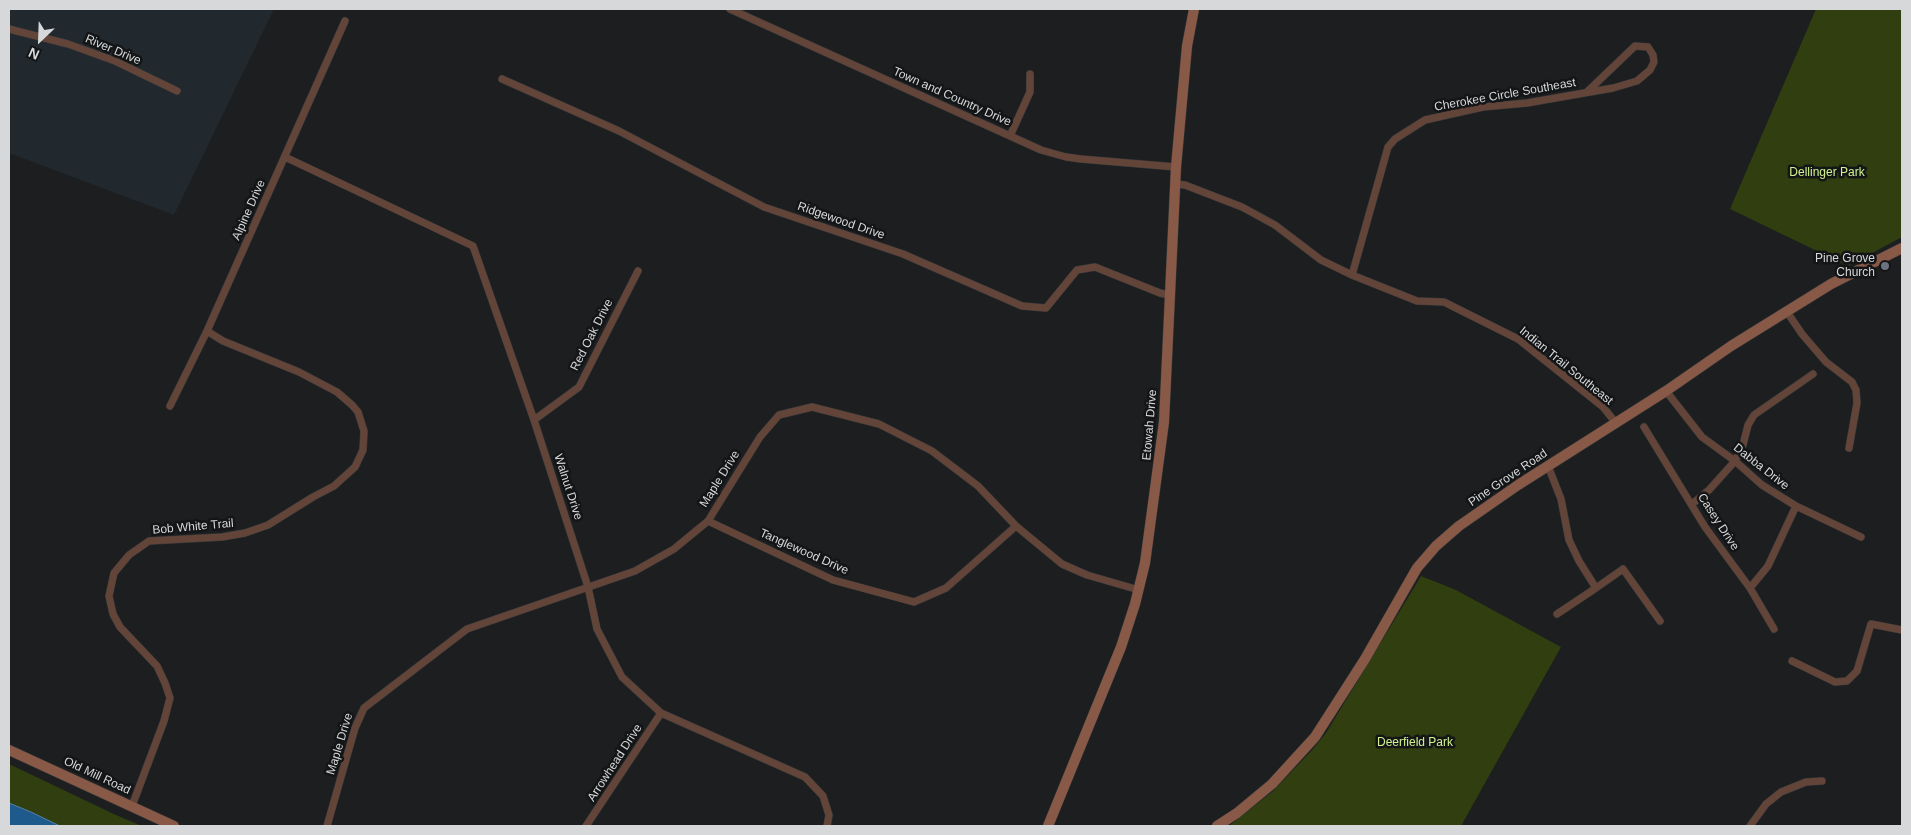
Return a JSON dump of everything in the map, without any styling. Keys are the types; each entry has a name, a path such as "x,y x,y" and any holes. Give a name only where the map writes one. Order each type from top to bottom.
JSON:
{"street":[{"name":"Town and Country Drive","path":"730,9 1041,150 1066,156 1176,167"},
{"name":"Etowah Drive","path":"1048,826 1121,647 1139,590 1151,521 1164,422 1176,167 1187,46 1194,9"},
{"name":"Alpine Drive","path":"170,406 207,331 345,21"},
{"name":"River Drive","path":"9,29 68,44 115,62 177,91"},
{"name":"Cherokee Circle Southeast","path":"1352,275 1388,147 1395,139 1425,120 1483,108 1527,103 1613,88 1637,81 1650,70 1654,62 1653,55 1648,48 1635,46 1587,92"},
{"path":"1010,136 1030,92 1030,74"},
{"name":"Ridgewood Drive","path":"502,79 619,131 764,207 903,254 1022,306 1046,308 1077,270 1095,267 1160,294 1169,295"},
{"name":"Walnut Drive","path":"285,156 473,246 534,420 588,587 597,630 622,677 661,713 805,777 824,796 829,815 827,826"},
{"name":"Indian Trail Southeast","path":"1175,184 1242,207 1275,225 1321,260 1352,275 1417,300 1444,302 1518,339 1603,407 1616,423"},
{"name":"Pine Grove Road","path":"1217,826 1237,813 1272,784 1315,737 1365,659 1417,568 1436,546 1459,526 1548,466 1666,391 1731,346 1831,284 1902,248"},
{"name":"Red Oak Drive","path":"534,420 579,387 638,271"},
{"path":"1787,312 1802,334 1826,362 1852,382 1856,390 1857,403 1849,448"},
{"name":"Bob White Trail","path":"132,806 164,721 170,698 157,666 120,627 113,614 109,596 114,572 129,554 149,541 222,537 245,533 268,524 334,486 355,467 363,450 364,431 358,412 352,404 337,392 299,372 223,341 207,331"},
{"path":"1692,504 1709,490 1735,461 1743,445 1748,425 1754,415 1813,374"},
{"name":"Dabba Drive","path":"1666,391 1702,436 1735,461 1762,485 1796,506 1861,537"},
{"name":"Maple Drive","path":"328,826 355,728 364,708 467,629 635,571 674,549 708,521 760,437 779,415 812,407 879,424 932,451 978,486 1016,526 1048,554 1069,568 1139,590"},
{"name":"Casey Drive","path":"1644,426 1705,527 1750,588 1774,629"},
{"path":"1548,466 1560,499 1569,540 1579,561 1596,588"},
{"path":"1750,588 1768,566 1796,506"},
{"name":"Tanglewood Drive","path":"708,521 833,580 914,602 946,588 1016,526"},
{"path":"1557,614 1623,569 1660,621"},
{"path":"1792,662 1835,682 1847,681 1857,671 1871,624 1902,630"},
{"name":"Arrowhead Drive","path":"586,826 661,713"},
{"name":"Old Mill Road","path":"9,750 174,826"},
{"path":"1750,826 1766,804 1781,792 1806,782 1822,781"}],"shaded area":[{"path":"9,9 274,9 174,215 9,153"}],"green space":[{"name":"Dellinger Park","path":"1816,9 1902,9 1902,237 1848,266 1730,209"},
{"name":"Deerfield Park","path":"1421,576 1456,590 1561,647 1461,826 1229,826 1273,791 1326,733"},
{"path":"9,764 116,815 142,826 9,826"}],"water":[{"path":"9,803 31,812 60,826 9,826"}],"place":[{"name":"Pine Grove Church","path":"1885,266"}]}
